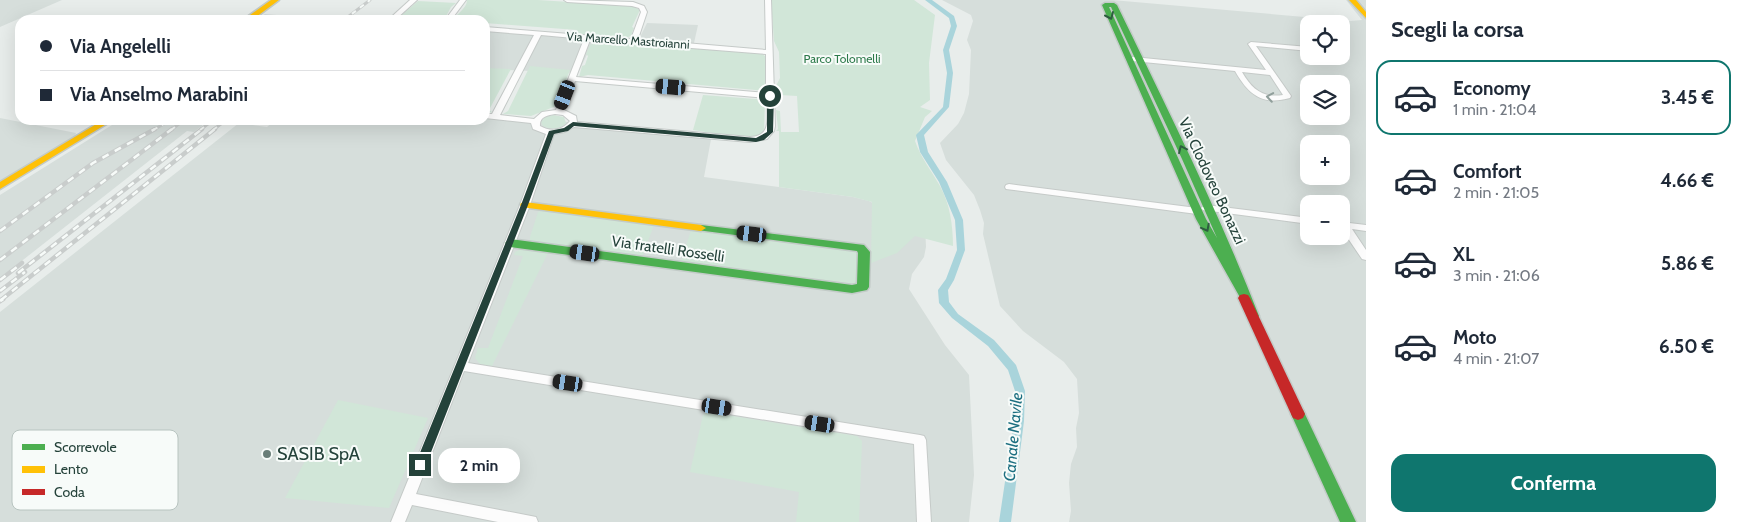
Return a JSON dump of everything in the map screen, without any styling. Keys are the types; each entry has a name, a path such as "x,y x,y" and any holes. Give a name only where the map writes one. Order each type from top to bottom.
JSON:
{"street":[{"path":"254,15 276,0"},
{"path":"397,15 414,0"},
{"path":"452,15 463,0"},
{"path":"567,0 633,4 642,7 644,12 634,41"},
{"path":"535,121 540,130 551,132 566,129 573,124 762,139 770,132 768,0"},
{"path":"1352,0 1366,16"},
{"name":"Via Marcello Mastroianni","path":"490,30 770,52"},
{"path":"495,117 538,34"},
{"path":"559,112 588,37"},
{"path":"1237,69 1251,91 1271,98 1282,98 1287,96 1251,44 1300,44"},
{"path":"1134,59 1272,73"},
{"name":"Via Clodoveo Bonazzi","path":"1134,59 1197,209 1253,316 1348,522"},
{"name":"Via Clodoveo Bonazzi","path":"1134,59 1210,209 1245,291 1253,316"},
{"path":"572,79 770,96"},
{"path":"490,116 535,121 543,114 559,112 570,115 573,118 573,124"},
{"path":"0,186 100,125"},
{"path":"398,522 525,205 551,132"},
{"name":"Via Clodoveo Bonazzi","path":"1009,187 1197,209"},
{"name":"Via fratelli Rosselli","path":"510,242 852,289 863,287 864,252 860,248 525,205"},
{"path":"1197,209 1300,220"},
{"path":"1350,226 1366,228"},
{"path":"1350,235 1366,257"},
{"path":"460,366 920,440 924,522"},
{"path":"407,498 531,522"}],"shaded area":[{"path":"0,0 62,0 28,15 15,15 15,20 0,27"},
{"path":"942,0 1112,0 1300,17 1300,65 1350,65 1350,21 1362,20 1346,0 1366,0 1366,522 1069,522 1071,511 1069,483 1071,464 1077,447 1076,428 1079,413 1077,379 1064,362 1023,331 1000,306 983,234 984,223 980,210 974,195 946,160 940,143 958,124 964,113 969,94 971,50 967,40 973,21 971,15"},
{"path":"647,23 698,25 694,43 642,39 640,37"},
{"path":"490,27 596,36 578,73 490,69"},
{"path":"490,115 712,134 704,177 853,197 869,201 891,212 925,224 926,247 924,257 912,274 909,289 945,345 969,375 974,475 969,522 0,522 0,312 236,125 267,127 269,125 490,125"},
{"path":"0,118 15,121 15,125 35,125 76,133 74,139 0,184"},
{"path":"112,125 203,125 194,132 187,131 0,278 0,195"}],"green space":[{"path":"467,0 538,0 632,6 640,10 632,27 634,28 631,36 625,38 576,34 577,30 490,23 490,15 457,15 467,3"},
{"name":"Parco Tolomelli","path":"771,0 914,0 935,15 929,63 930,100 920,107 932,111 925,117 915,141 940,186 949,208 953,246 915,236 897,253 871,263 872,202 853,197 779,187 779,131 776,131 778,129 776,110 780,111 781,132 799,132 797,96 780,95 780,104 776,104 776,86 780,78 779,52 774,41"},
{"path":"418,1 456,3 447,15 402,15"},
{"path":"599,41 761,53 766,57 766,91 588,75 579,77 582,66 585,65 588,56 586,54 590,45"},
{"path":"530,66 570,70 556,106 531,116 503,114 508,111"},
{"path":"490,68 511,69 490,108"},
{"path":"703,95 765,98 764,133 757,136 739,137 693,130"},
{"path":"553,115 564,117 566,123 561,127 555,128 543,126 541,122 545,117"},
{"path":"538,212 654,225 642,257 530,241"},
{"path":"691,230 856,252 857,284 681,262"},
{"path":"524,248 549,251 492,366 480,364 475,358 478,348 488,348 523,256 514,255 515,252"},
{"path":"338,400 428,418 389,508 285,498"},
{"path":"707,412 857,436 862,441 859,522 796,522 799,492 690,472 703,415"}],"waterway":[{"name":"Canale Navile","path":"928,0 952,17 954,26 946,50 950,73 946,107 920,135 924,152 943,182 959,220 961,250 950,280 943,290 944,303 955,316 991,343 1012,368 1020,391 1019,421 1005,522"}],"railway":[{"path":"350,15 370,0"},
{"path":"153,130 162,125"},
{"path":"171,130 178,125"},
{"path":"200,130 206,125"},
{"path":"213,130 220,125"},
{"path":"0,231 93,163 155,129"},
{"path":"0,260 172,129"},
{"path":"18,273 202,129"},
{"path":"1,300 215,129"},
{"path":"0,280 22,263"},
{"path":"0,291 25,272"}],"traffic: fast":[{"path":"1244,298 1201,219 1105,5 1114,5 1169,120 1222,237 1253,316"},
{"path":"510,243 852,289 863,287 864,252 860,248 701,228"},
{"path":"1298,414 1348,522"}],"traffic: slow":[{"path":"254,15 276,0"},
{"path":"1352,0 1366,16"},
{"path":"0,186 101,125"},
{"path":"525,205 701,228"}],"traffic: jam":[{"path":"1244,298 1298,414"}],"place":[{"name":"SASIB SpA","path":"267,454"}],"route":[{"path":"420,465 525,205 551,132 566,129 573,124 756,140 762,139 770,132 770,96"}]}
